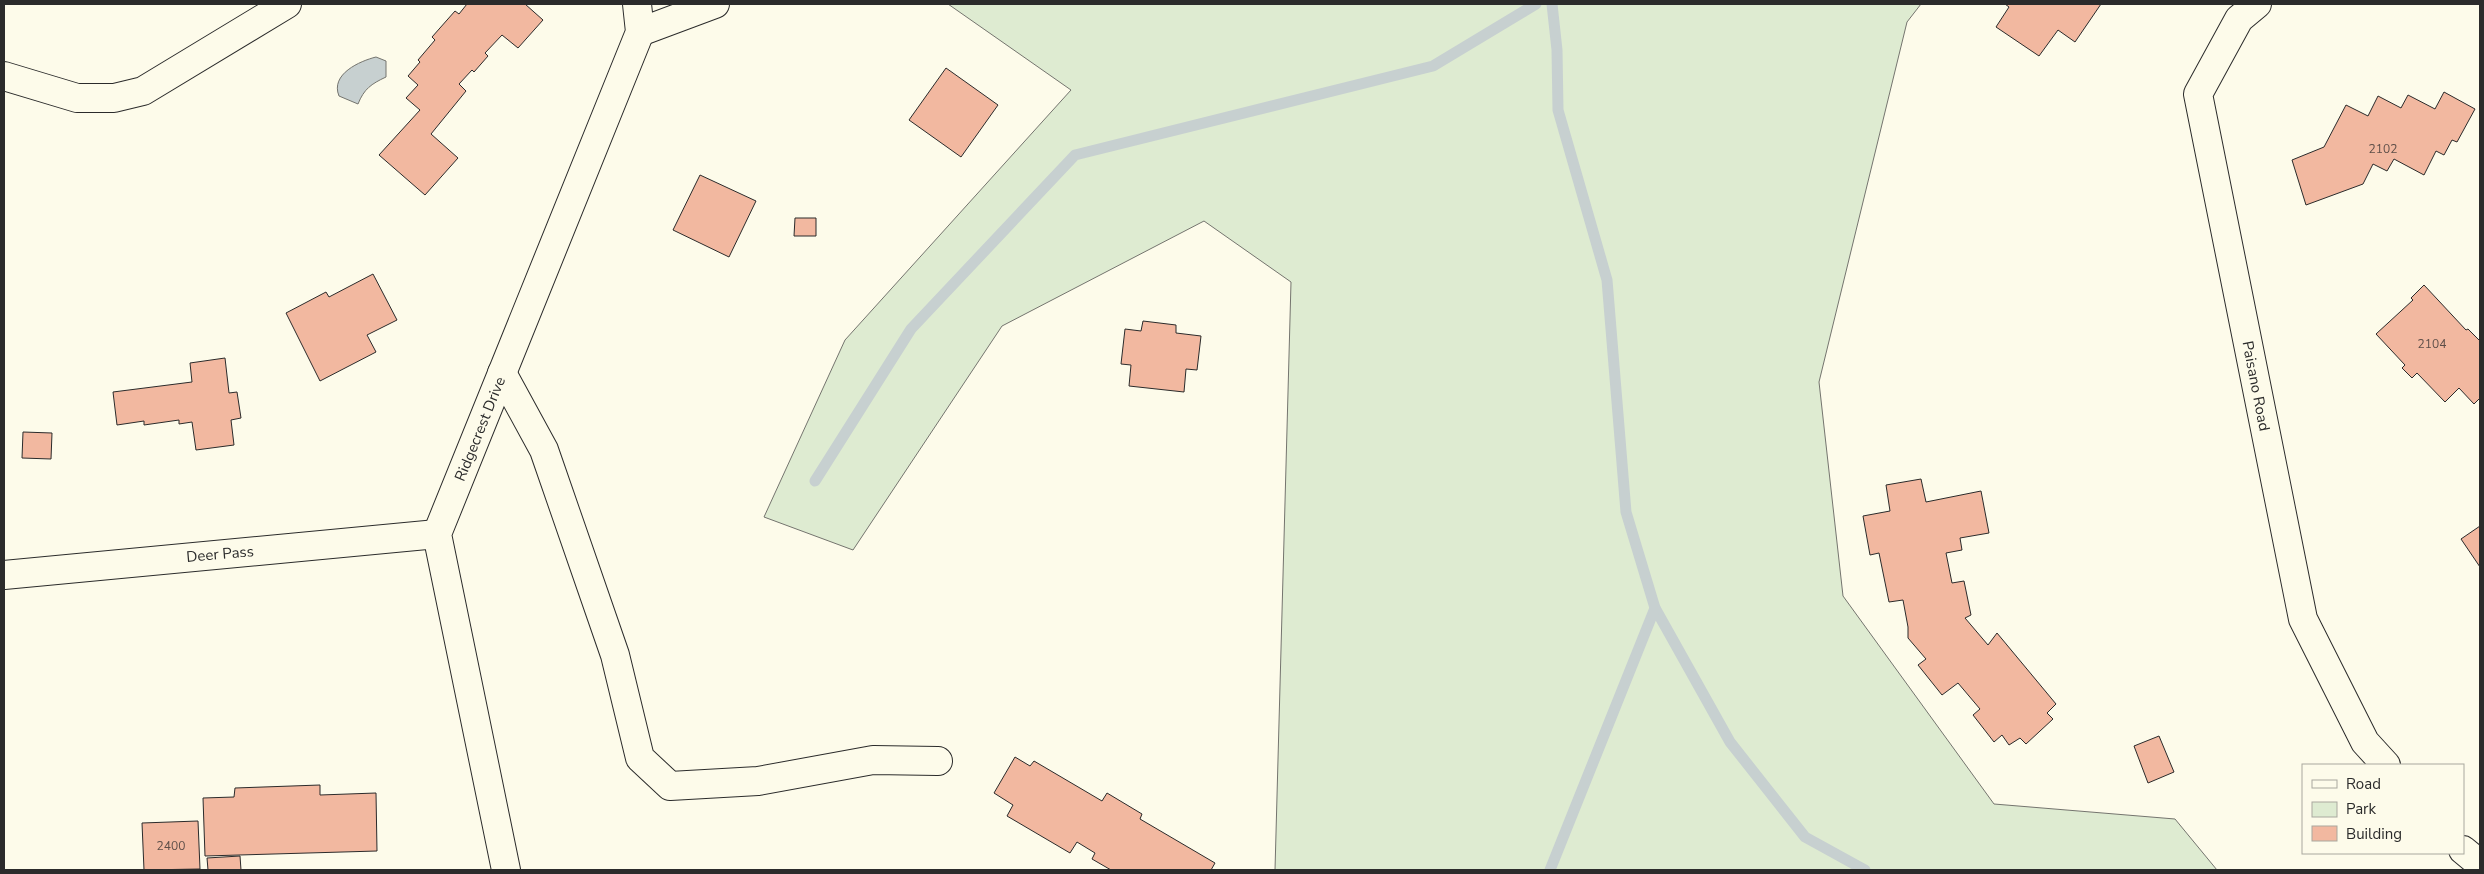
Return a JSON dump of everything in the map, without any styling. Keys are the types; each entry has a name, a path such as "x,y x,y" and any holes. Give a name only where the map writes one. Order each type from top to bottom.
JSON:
{"street":[{"path":"4,76 77,98 114,98 144,91 287,4"},
{"name":"Ridgecrest Drive","path":"437,534 640,32 637,4"},
{"path":"640,32 715,4"},
{"name":"Paisano Road","path":"2257,4 2239,19 2198,94 2303,619 2365,742 2385,764"},
{"path":"502,373 544,450 615,655 640,758 670,786 758,781 873,760 938,761"},
{"path":"437,534 506,870"},
{"name":"Deer Pass","path":"4,574 437,534"},
{"path":"2464,851 2480,864"}],"green space":[{"path":"948,4 1921,4 1907,22 1819,382 1843,596 1994,804 2175,819 2217,870 1275,870 1291,282 1204,221 1002,326 853,550 764,517 845,340 1071,90"}],"shaded area":[{"path":"376,57 386,61 386,77 369,88 363,94 358,104 339,96 337,88 343,75 355,65"}],"building":[{"path":"467,4 525,4 543,20 518,48 502,35 485,53 488,56 474,72 472,70 459,84 466,91 431,134 458,158 425,195 379,155 420,110 406,98 418,85 408,76 420,62 418,60 435,40 432,37 455,11 459,14"},
{"path":"2005,4 2101,4 2075,42 2058,30 2039,56 1996,27 2009,7"},
{"path":"946,68 998,105 961,157 909,120"},
{"path":"2444,92 2475,109 2457,142 2452,140 2444,155 2436,151 2424,175 2394,159 2387,171 2373,164 2363,184 2306,205 2292,160 2324,147 2346,105 2368,116 2378,96 2401,108 2408,95 2435,109"},
{"path":"700,175 756,201 729,257 673,230"},
{"path":"795,218 816,218 816,236 794,236"},
{"path":"373,274 397,320 367,335 376,352 320,381 286,313 326,292 329,297"},
{"path":"2424,285 2466,330 2468,329 2480,341 2480,398 2474,404 2459,388 2445,402 2417,373 2412,378 2402,368 2405,365 2376,334 2413,300 2411,298"},
{"path":"1143,321 1176,325 1176,333 1201,336 1197,370 1186,369 1184,392 1129,386 1131,365 1121,364 1125,329 1141,331"},
{"path":"225,358 229,393 237,392 241,418 231,420 234,445 196,450 192,422 179,424 179,420 144,425 144,421 117,425 113,392 192,382 190,363"},
{"path":"23,432 52,433 51,459 22,458"},
{"path":"1921,479 1926,502 1981,491 1989,533 1960,538 1962,550 1946,553 1952,583 1964,581 1971,615 1965,618 1988,645 1997,633 2056,704 2047,713 2053,719 2026,744 2020,738 2009,745 2002,735 1994,742 1973,715 1980,709 1958,683 1942,695 1918,665 1926,659 1908,638 1903,600 1889,602 1879,553 1870,555 1863,516 1890,511 1886,485"},
{"path":"2480,526 2480,567 2461,539"},
{"path":"2159,736 2174,772 2148,783 2134,746"},
{"path":"1015,757 1030,766 1034,761 1102,801 1107,793 1142,814 1140,819 1215,863 1211,870 1111,870 1092,859 1095,853 1077,842 1070,853 1007,816 1013,805 994,793"},
{"path":"320,785 320,795 376,793 377,851 205,856 203,798 234,797 235,788"},
{"path":"198,821 200,869 144,870 142,823"},
{"path":"240,856 241,870 208,870 207,858"}],"waterway":[{"path":"815,481 911,329 1075,155 1433,66 1536,4"},
{"path":"1550,870 1655,608 1626,512 1607,280 1558,110 1557,50 1552,4"},
{"path":"1655,608 1730,742 1805,837 1865,870"}]}
